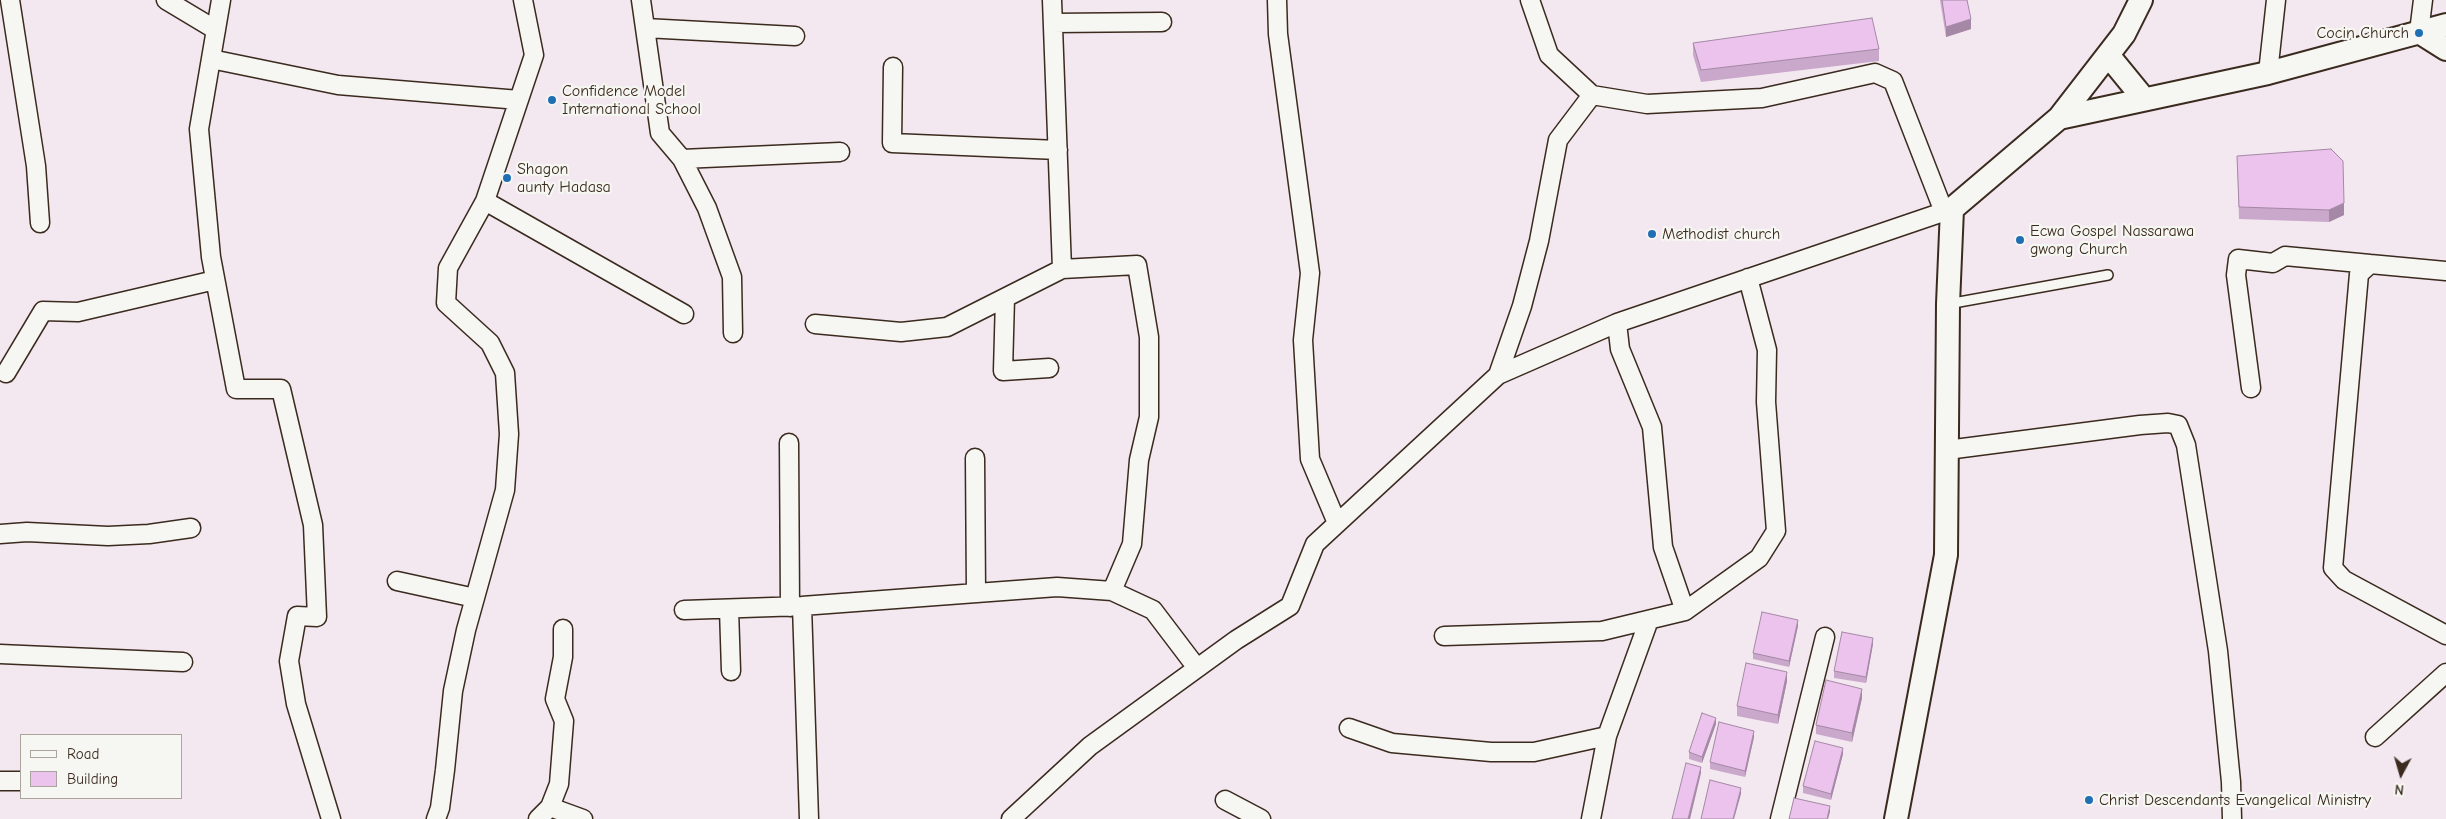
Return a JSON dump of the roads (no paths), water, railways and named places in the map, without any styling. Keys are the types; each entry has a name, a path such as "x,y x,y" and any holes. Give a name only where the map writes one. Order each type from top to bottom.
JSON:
{"street":[{"path":"10,0 36,166 40,223"},
{"path":"166,0 216,30"},
{"path":"221,0 199,130 211,257 236,389 281,389 313,525 317,617 297,616 289,661 296,704 331,819"},
{"path":"436,819 440,808 453,691 475,598 505,490 509,434 505,373 490,344 446,303 448,268 485,201 534,55 523,0"},
{"path":"641,0 660,133 682,159 707,208 732,277 733,333"},
{"path":"1052,0 1062,269"},
{"path":"1277,0 1278,34 1310,274 1303,340 1310,459 1337,523"},
{"path":"1530,0 1549,55 1592,94 1647,104 1762,98 1876,73 1894,81 1948,211 1946,555 1896,819"},
{"path":"1011,819 1090,746 1197,668 1290,606 1315,544 1498,375 1618,323 1948,211 2059,118 2124,34 2141,0"},
{"path":"2268,73 2276,0"},
{"path":"2419,32 2422,0"},
{"path":"1053,23 1162,22"},
{"path":"2059,118 2268,73 2446,25"},
{"path":"645,28 795,36"},
{"path":"2419,32 2446,49"},
{"path":"2108,55 2144,99"},
{"path":"211,60 338,85 519,100"},
{"path":"892,67 892,143 1058,150"},
{"path":"1498,375 1522,306 1539,241 1558,140 1592,94"},
{"path":"682,159 840,152"},
{"path":"485,201 684,314"},
{"path":"2251,388 2236,275 2238,259 2273,263 2285,256 2446,271"},
{"path":"2370,264 2359,274 2333,568 2344,580 2446,635"},
{"path":"815,324 901,332 947,327 1062,269 1137,265 1149,337 1149,417 1139,460 1132,544 1112,591"},
{"path":"1444,636 1602,631 1685,612 1759,558 1776,531 1766,402 1767,350 1748,278"},
{"path":"6,373 43,311 78,312 215,280"},
{"path":"1005,298 1003,371 1049,368"},
{"path":"1618,323 1620,349 1652,427 1663,547 1685,612"},
{"path":"1947,450 2140,426 2168,423 2178,425 2186,445 2218,652 2232,819"},
{"path":"788,442 809,819"},
{"path":"975,458 976,593"},
{"path":"0,534 27,532 108,536 149,534 191,528"},
{"path":"397,581 475,598"},
{"path":"684,610 796,606 1057,588 1112,591 1152,610 1197,668"},
{"path":"729,608 731,671"},
{"path":"1591,819 1607,736 1648,620"},
{"path":"563,629 563,657 555,699 564,721 559,784 544,813 583,819"},
{"path":"1780,819 1826,637"},
{"path":"0,654 184,662"},
{"path":"2375,737 2446,673"},
{"path":"1349,728 1392,743 1491,752 1534,752 1607,736"},
{"path":"0,781 20,780"},
{"path":"1225,800 1261,819"}],"lane":[{"path":"1948,304 2108,275"}],"place":[{"name":"Cocin Church","path":"2419,33"},
{"name":"Confidence Model International School","path":"552,100"},
{"name":"Shagon aunty Hadasa","path":"507,178"},
{"name":"Methodist church","path":"1652,234"},
{"name":"Ecwa Gospel Nassarawa gwong Church","path":"2020,240"},
{"name":"Christ Descendants Evangelical Ministry","path":"2089,800"}]}
